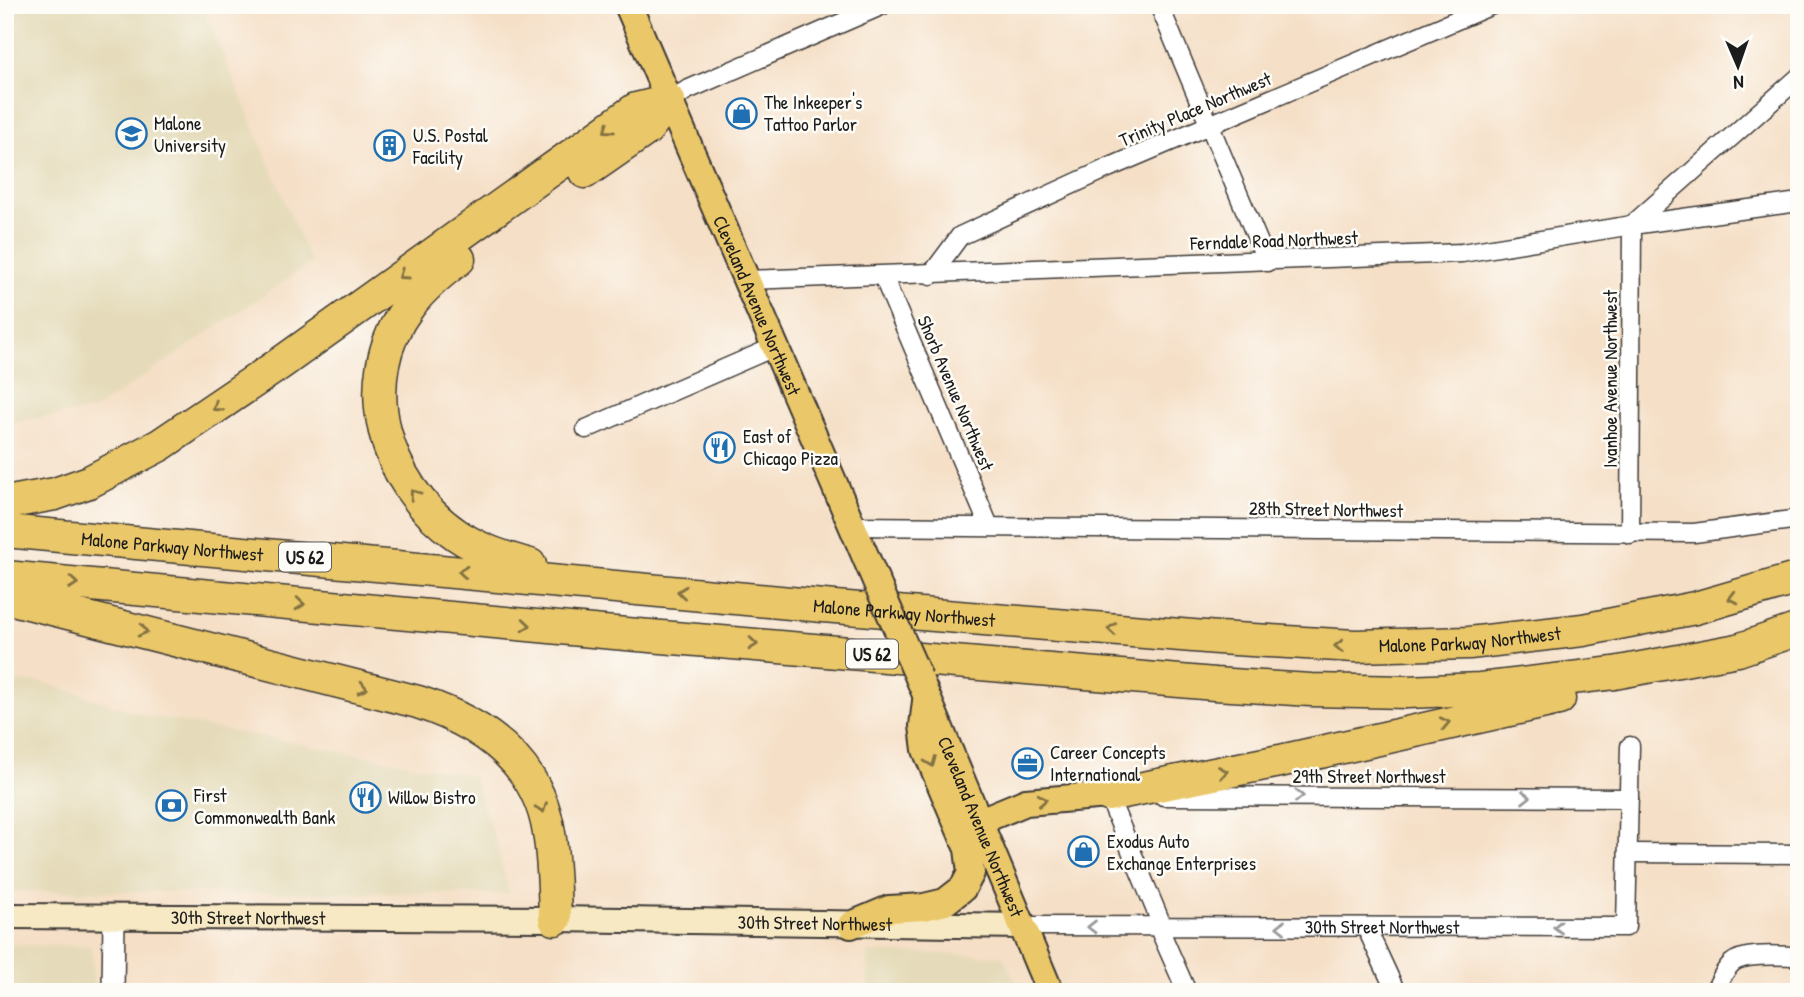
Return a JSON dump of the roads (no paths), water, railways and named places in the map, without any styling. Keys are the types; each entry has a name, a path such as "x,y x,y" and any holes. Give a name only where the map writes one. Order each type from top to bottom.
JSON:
{"highway":[{"path":"5,503 55,494 89,482 160,445 281,363 636,109 669,102"},
{"path":"604,585 547,571 484,550 458,536 442,523 411,491 389,450 383,428 381,383 390,341 408,308 430,282 647,129 669,102"},
{"name":"Malone Parkway Northwest","path":"5,531 823,606 1218,638 1355,646 1469,643 1583,631 1695,608 1799,578"},
{"name":"US 62","path":"5,577 603,632 1311,690 1406,692 1480,689 1614,673 1738,650 1799,629"},
{"path":"5,597 418,702 473,724 499,743 515,760 538,797 549,832 555,919"},
{"path":"1108,796 1618,687 1738,650"}],"main road":[{"name":"Cleveland Avenue Northwest","path":"628,5 923,687 1050,992"},
{"path":"851,925 889,909 924,907 946,902 960,891 971,873 968,849 935,774 923,738 923,687"},
{"path":"980,821 1021,803 1108,796"},
{"name":"30th Street Northwest","path":"5,916 555,919 1023,926"}],"street":[{"path":"669,102 687,90 883,5"},
{"path":"1158,5 1267,262"},
{"name":"Trinity Place Northwest","path":"931,275 960,236 1096,173 1492,5"},
{"path":"1632,225 1799,78"},
{"name":"Ferndale Road Northwest","path":"746,280 1462,253 1632,225 1799,202"},
{"name":"Ivanhoe Avenue Northwest","path":"1630,534 1632,225"},
{"name":"Shorb Avenue Northwest","path":"883,276 989,526"},
{"path":"586,429 775,347"},
{"name":"28th Street Northwest","path":"852,526 1630,534 1694,533 1799,519"},
{"path":"1630,746 1628,853 1799,854"},
{"path":"1108,796 1187,992"},
{"name":"29th Street Northwest","path":"1108,796 1629,798"},
{"name":"30th Street Northwest","path":"1023,926 1626,927 1628,853"},
{"path":"113,992 114,917"},
{"path":"1366,927 1396,992"},
{"path":"1714,992 1735,961 1747,957 1799,956"}],"place":[{"name":"The Inkeeper's Tattoo Parlor","path":"741,113"},
{"name":"Malone University","path":"131,134"},
{"name":"U.S. Postal Facility","path":"390,146"},
{"name":"East of Chicago Pizza","path":"720,447"},
{"name":"Career Concepts International","path":"1027,763"},
{"name":"Willow Bistro","path":"365,797"},
{"name":"First Commonwealth Bank","path":"171,806"},
{"name":"Exodus Auto Exchange Enterprises","path":"1084,852"}]}
